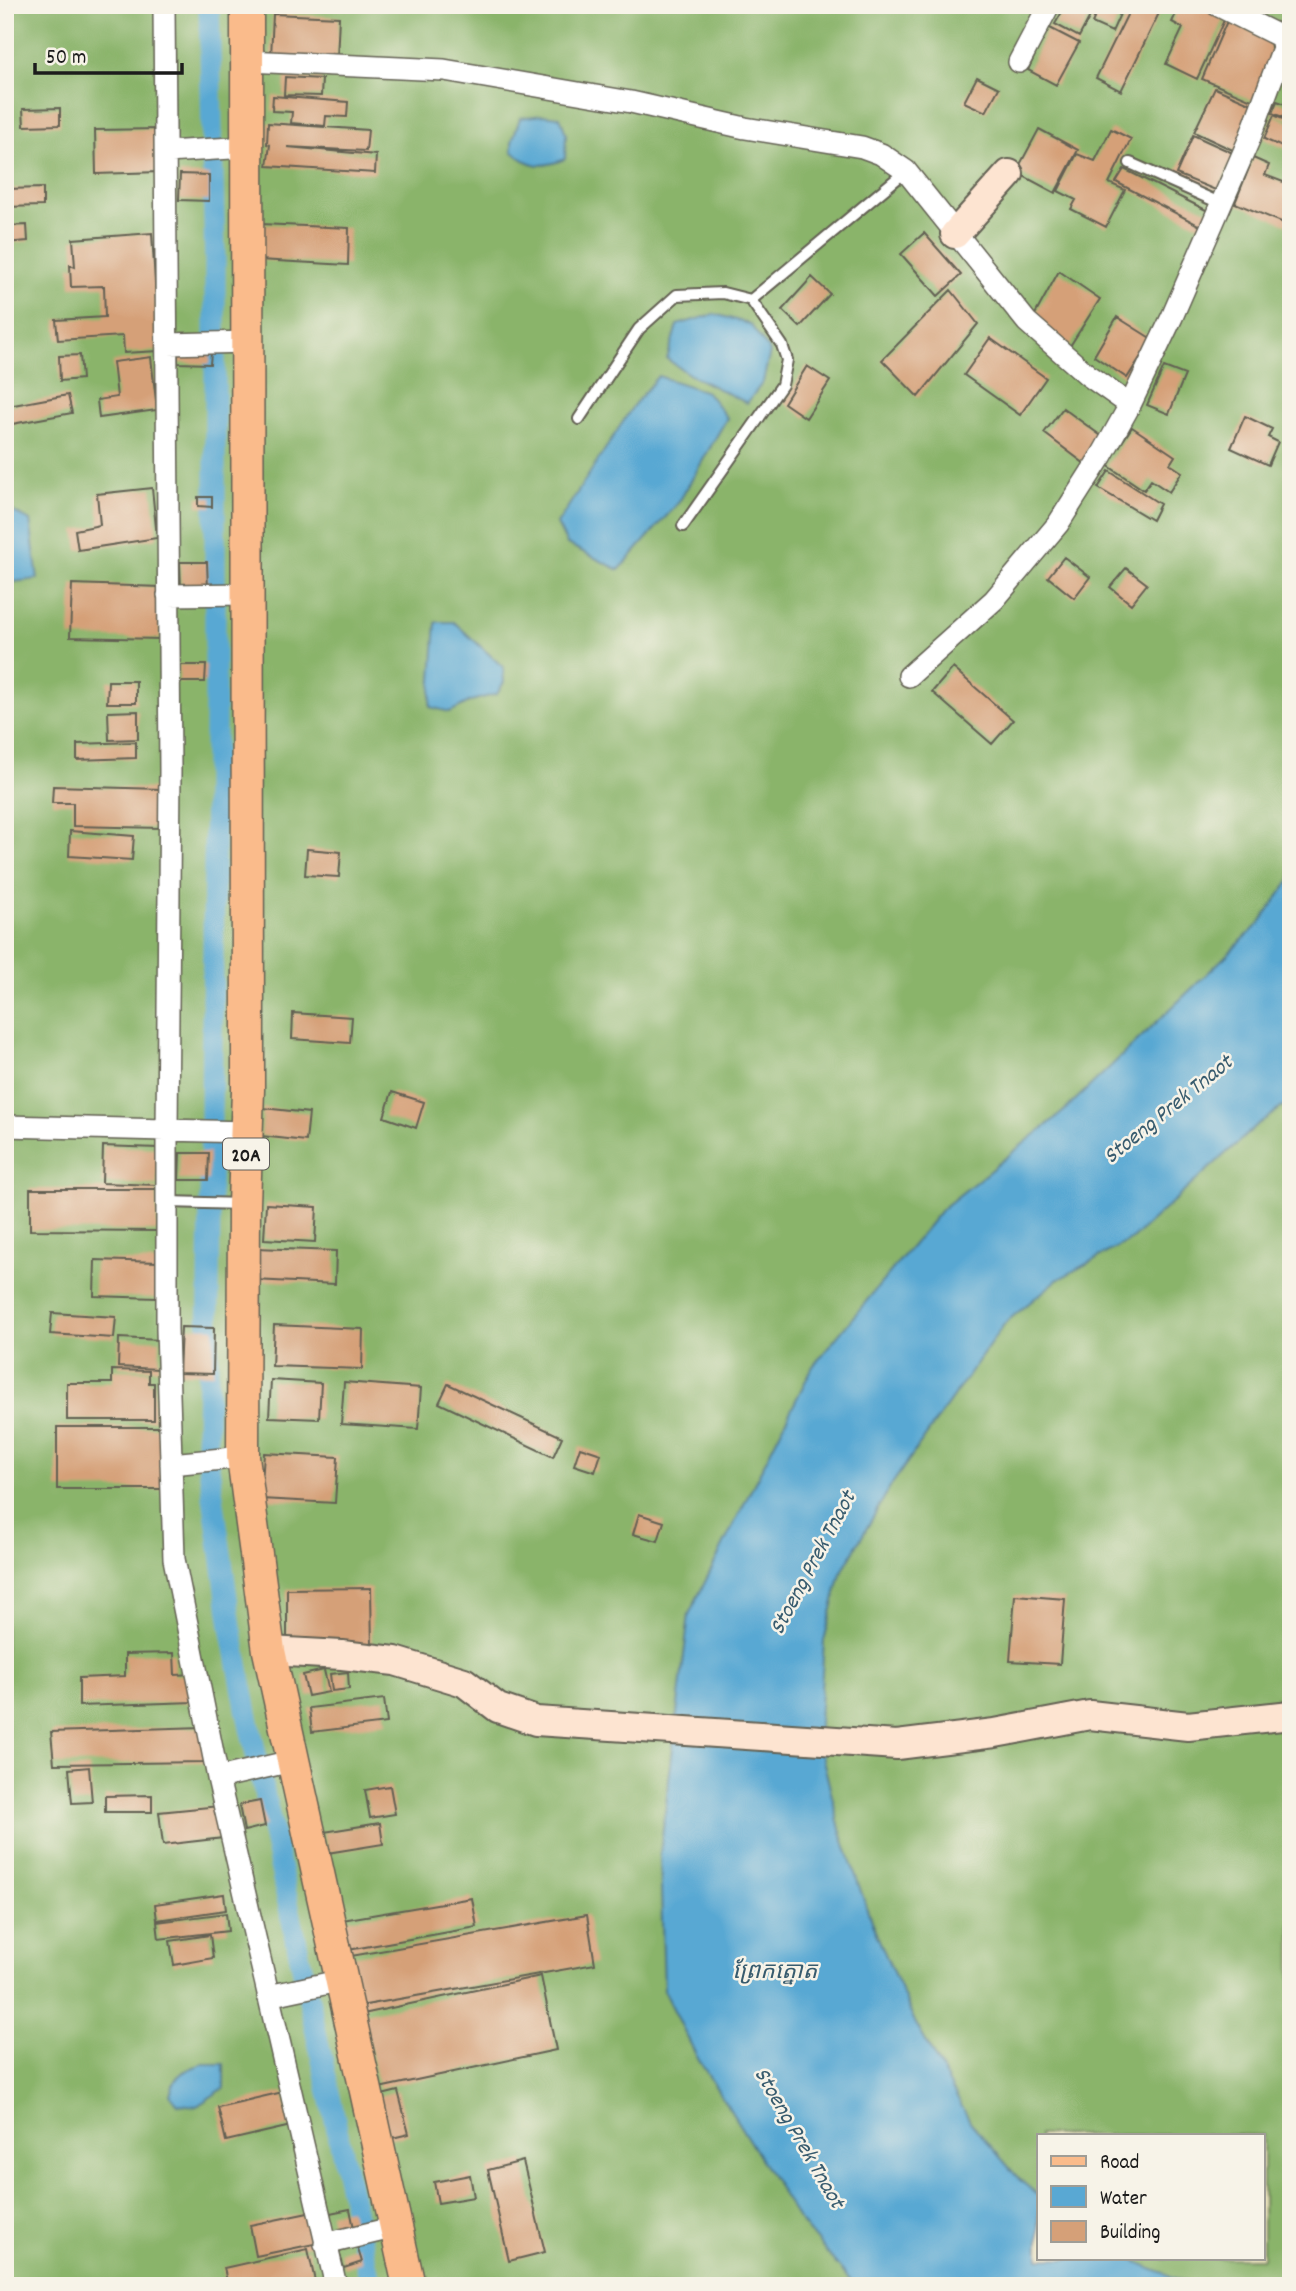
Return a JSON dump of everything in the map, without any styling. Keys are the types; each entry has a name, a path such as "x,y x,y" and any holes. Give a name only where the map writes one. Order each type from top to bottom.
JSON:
{"main road":[{"name":"20A","path":"247,5 247,147 233,343 248,594 247,1132 230,1203 231,1458 269,1651 283,1763 343,1980 409,2286"}],"street":[{"path":"164,5 167,152 177,344 168,595 177,1202 167,1329 179,1464 174,1559 227,1776 268,1996 336,2286"},
{"path":"1019,62 1049,5"},
{"path":"909,676 994,600 1058,524 1130,405 1250,140 1283,48 1281,37 1217,5"},
{"path":"247,61 444,70 631,102 745,128 862,147 880,154 906,171 1027,322 1089,376 1130,405"},
{"path":"167,152 247,147"},
{"path":"955,234 1009,174"},
{"path":"177,344 233,343"},
{"path":"168,595 248,594"},
{"path":"5,1126 247,1132"},
{"path":"179,1464 231,1458"},
{"path":"269,1651 395,1661 464,1682 498,1708 536,1721 897,1745 995,1732 1090,1715 1188,1726 1291,1714"},
{"path":"227,1776 283,1763"},
{"path":"268,1996 343,1980"},
{"path":"325,2244 396,2227"}],"lane":[{"path":"1130,163 1222,204"},
{"path":"751,300 906,171"},
{"path":"579,419 639,330 677,295 723,293 751,300 782,345 787,360 782,385 683,526"},
{"path":"177,1202 230,1203"}],"green space":[{"path":"5,5 1291,5 1291,2286 5,2286"}],"water":[{"path":"542,115 560,117 566,134 565,159 537,165 525,161 512,151 512,142 520,118"},
{"path":"715,314 750,324 770,352 763,382 747,403 690,375 667,359 677,325"},
{"path":"658,376 707,392 727,418 679,502 619,570 567,544 557,524 633,406"},
{"path":"5,507 30,521 38,579 5,583"},
{"path":"436,622 454,622 503,667 504,682 497,694 471,701 450,712 430,707"},
{"name":"ព្រែកត្នោត","path":"1291,879 1291,1101 1257,1125 1132,1239 1057,1280 1005,1323 892,1484 841,1573 824,1641 818,1739 840,1829 872,1924 915,2022 971,2123 1019,2179 1037,2194 1037,2260 1133,2260 1194,2286 855,2286 798,2219 697,2057 664,1990 660,1854 689,1614 813,1366 942,1209 1063,1112 1259,924"},
{"path":"203,2064 224,2064 224,2088 197,2106 178,2104 170,2095 174,2082 185,2071"}],"building":[{"path":"1066,5 1096,5 1079,37 1055,24"},
{"path":"1100,5 1124,5 1112,32 1092,23"},
{"path":"1132,5 1163,5 1121,91 1096,78"},
{"path":"1180,5 1198,5 1225,18 1197,79 1166,64 1183,28 1172,22"},
{"path":"273,14 339,17 337,60 271,57"},
{"path":"1227,21 1270,39 1272,57 1254,101 1202,79"},
{"path":"1048,27 1079,43 1056,85 1028,70"},
{"path":"285,77 322,79 321,96 284,95"},
{"path":"977,77 999,88 986,112 964,102"},
{"path":"1215,88 1252,104 1237,152 1194,132"},
{"path":"273,96 348,102 347,117 326,116 325,126 291,123 292,112 272,111"},
{"path":"1277,101 1291,106 1288,119 1272,113"},
{"path":"60,108 60,125 24,126 23,109"},
{"path":"1274,115 1291,123 1291,151 1264,139"},
{"path":"268,123 368,130 366,151 287,147 376,155 375,173 267,166 270,145 267,144"},
{"path":"159,129 160,172 96,174 95,130"},
{"path":"1039,129 1078,150 1055,193 1016,172"},
{"path":"1111,129 1131,139 1109,183 1125,190 1106,227 1071,209 1076,200 1058,191 1077,154 1095,161"},
{"path":"1193,135 1235,154 1218,191 1176,174"},
{"path":"1253,158 1269,165 1265,175 1291,185 1291,226 1235,203"},
{"path":"1124,169 1210,212 1202,227 1116,182"},
{"path":"180,174 209,175 209,201 179,200"},
{"path":"43,188 43,206 5,207 5,189"},
{"path":"261,224 349,228 348,265 259,260"},
{"path":"27,225 28,241 5,243 5,226"},
{"path":"152,233 159,351 124,353 123,336 58,340 56,320 105,317 104,286 71,287 70,265 75,267 73,239"},
{"path":"924,233 961,275 938,296 901,254"},
{"path":"1059,271 1100,299 1070,346 1032,320"},
{"path":"812,277 830,294 800,327 782,310"},
{"path":"951,290 978,324 918,397 882,360"},
{"path":"1117,317 1152,339 1127,378 1094,356"},
{"path":"990,338 1046,378 1020,415 964,375"},
{"path":"178,351 211,353 210,364 178,363"},
{"path":"80,355 82,379 60,381 59,356"},
{"path":"151,357 157,410 99,418 97,400 117,397 113,362"},
{"path":"807,366 830,381 806,418 784,403"},
{"path":"1164,367 1185,375 1169,414 1147,405"},
{"path":"68,395 72,413 12,424 8,406"},
{"path":"1063,408 1104,438 1085,464 1044,433"},
{"path":"1245,416 1272,429 1268,437 1278,442 1268,465 1231,448"},
{"path":"1132,427 1175,456 1170,464 1182,472 1169,492 1151,480 1144,490 1107,465"},
{"path":"1109,471 1160,504 1152,520 1098,488"},
{"path":"152,488 157,538 78,550 75,530 100,525 97,494"},
{"path":"198,497 212,497 212,507 198,506"},
{"path":"1064,557 1090,577 1074,598 1048,577"},
{"path":"180,562 207,562 208,589 181,589"},
{"path":"1126,568 1147,584 1131,604 1110,587"},
{"path":"72,584 162,587 160,639 70,637"},
{"path":"179,665 206,665 205,682 179,682"},
{"path":"953,668 1013,720 992,744 932,692"},
{"path":"108,681 136,681 136,703 107,703"},
{"path":"138,711 138,739 109,740 108,712"},
{"path":"136,742 136,758 77,760 77,744"},
{"path":"53,786 162,789 161,828 73,826 73,803 52,803"},
{"path":"70,831 134,836 132,860 69,856"},
{"path":"307,849 341,852 339,877 305,875"},
{"path":"293,1013 352,1017 350,1043 292,1039"},
{"path":"392,1092 424,1102 416,1128 384,1117"},
{"path":"263,1108 309,1113 306,1141 261,1136"},
{"path":"103,1146 158,1148 157,1185 102,1183"},
{"path":"180,1153 209,1153 208,1180 179,1180"},
{"path":"30,1189 157,1189 157,1231 30,1230"},
{"path":"266,1204 317,1207 315,1242 264,1239"},
{"path":"256,1248 336,1251 335,1284 254,1280"},
{"path":"95,1260 159,1262 157,1298 94,1296"},
{"path":"52,1313 116,1317 114,1338 50,1334"},
{"path":"274,1325 363,1329 362,1369 272,1366"},
{"path":"181,1327 214,1328 213,1374 179,1373"},
{"path":"119,1338 160,1340 159,1369 118,1367"},
{"path":"112,1370 149,1371 149,1383 154,1383 154,1420 67,1420 67,1383 112,1383"},
{"path":"271,1380 321,1383 319,1419 269,1417"},
{"path":"344,1382 421,1388 418,1429 341,1424"},
{"path":"448,1384 562,1437 553,1457 439,1403"},
{"path":"57,1427 163,1427 163,1489 57,1489"},
{"path":"580,1447 601,1454 595,1472 574,1465"},
{"path":"264,1453 338,1457 335,1503 261,1499"},
{"path":"639,1514 664,1522 658,1541 633,1534"},
{"path":"371,1588 372,1651 287,1651 287,1589"},
{"path":"1015,1595 1065,1599 1060,1664 1010,1661"},
{"path":"174,1653 175,1675 194,1674 194,1702 79,1706 79,1678 125,1676 125,1654"},
{"path":"324,1670 329,1692 308,1696 303,1675"},
{"path":"348,1672 349,1689 332,1691 330,1674"},
{"path":"384,1699 387,1723 312,1732 309,1708"},
{"path":"202,1727 206,1762 54,1764 51,1732"},
{"path":"89,1767 92,1802 72,1803 69,1769"},
{"path":"390,1786 395,1814 370,1818 365,1790"},
{"path":"152,1795 152,1812 105,1812 105,1796"},
{"path":"260,1801 265,1826 244,1831 239,1805"},
{"path":"219,1806 223,1838 163,1845 159,1812"},
{"path":"380,1823 383,1844 327,1853 324,1832"},
{"path":"224,1894 226,1910 157,1920 155,1904"},
{"path":"472,1898 477,1927 348,1950 342,1920"},
{"path":"226,1913 228,1931 159,1939 157,1922"},
{"path":"587,1915 595,1964 360,2006 351,1956"},
{"path":"210,1935 213,1958 174,1965 170,1941"},
{"path":"541,1976 556,2050 379,2088 363,2014"},
{"path":"398,2091 409,2134 388,2139 378,2096"},
{"path":"283,2092 291,2126 226,2141 218,2107"},
{"path":"523,2161 545,2252 509,2261 488,2170"},
{"path":"470,2175 474,2197 438,2203 434,2182"},
{"path":"350,2209 355,2233 334,2237 330,2213"},
{"path":"313,2212 319,2243 256,2256 250,2225"},
{"path":"357,2246 362,2262 344,2268 339,2252"},
{"path":"308,2249 316,2286 228,2286 224,2268"}],"waterway":[{"path":"209,5 215,263 215,787 207,1453 231,1626 247,1713 371,2286"}],"water label":[{"name":"Stoeng Prek Tnaot","path":"1167,1108"},
{"name":"Stoeng Prek Tnaot","path":"811,1562"},
{"name":"Stoeng Prek Tnaot","path":"801,2137"}]}
